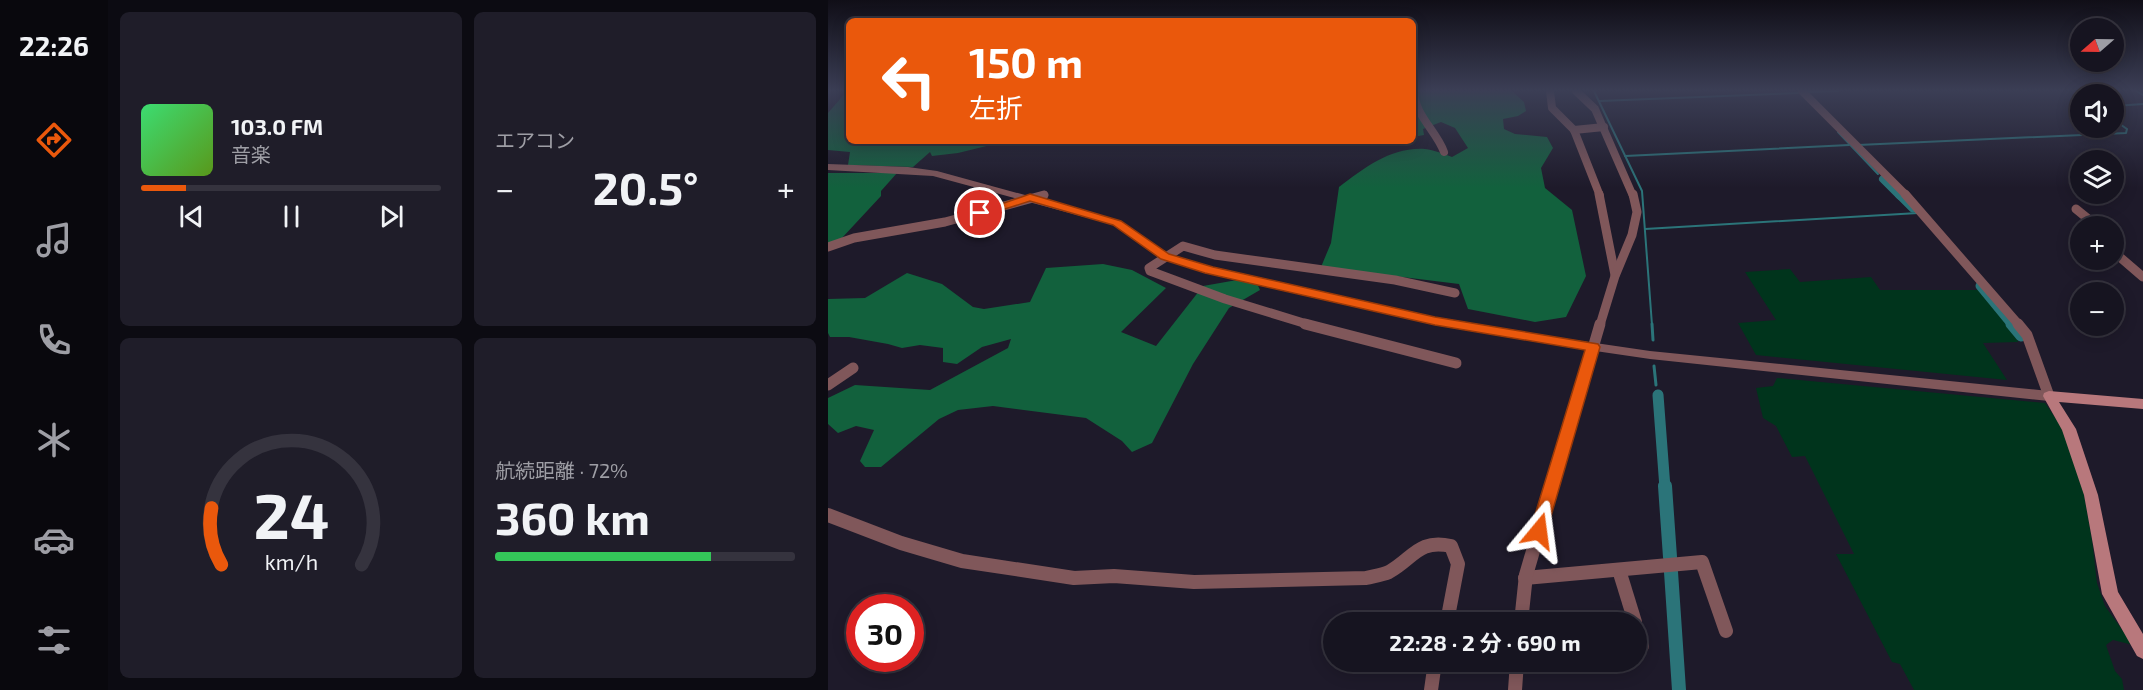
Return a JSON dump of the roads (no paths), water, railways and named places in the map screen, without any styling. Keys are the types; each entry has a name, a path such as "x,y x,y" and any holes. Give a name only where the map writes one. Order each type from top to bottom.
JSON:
{"main road":[{"path":"2049,396 2143,404"},
{"path":"2049,396 2069,429 2091,495 2110,594 2143,650"}],"street":[{"path":"1428,123 1444,152"},
{"path":"1568,123 1574,129 1599,192 1615,276"},
{"path":"1522,612 1525,578 1593,347 1615,276 1632,235 1637,212 1632,189 1602,123"},
{"path":"828,167 921,171 1030,198 1117,223 1165,256 1210,270 1435,321 1650,355 2049,396 2027,335 1922,211 1834,123"},
{"path":"1574,129 1604,127"},
{"path":"828,247 854,238 945,222 1044,195"},
{"path":"2076,209 2085,216"},
{"path":"1455,293 1395,280 1215,255 1189,246 1183,246 1149,268 1150,271 1218,298 1400,350 1456,363"},
{"path":"2124,261 2143,277"},
{"path":"828,385 853,368"},
{"path":"828,515 901,543 962,561 1074,578 1114,576 1194,582 1366,578 1392,570 1424,545 1436,542 1451,546 1458,564 1449,612"},
{"path":"1525,578 1702,562 1726,631"},
{"path":"1619,570 1632,612"},
{"path":"1431,690 1434,672"},
{"path":"1515,690 1516,672"}],"waterway":[{"path":"1609,123 1625,156"},
{"path":"2124,127 2127,129 2124,133"},
{"path":"1838,132 1878,174"},
{"path":"1858,145 2070,136"},
{"path":"1625,156 1849,145"},
{"path":"1625,156 1642,191 1652,325"},
{"path":"1883,179 1900,196"},
{"path":"1899,194 1913,208"},
{"path":"1645,229 1918,213"},
{"path":"1980,286 2012,325"},
{"path":"1652,324 1653,340"},
{"path":"2011,324 2021,336"},
{"path":"1654,366 1656,385"},
{"path":"1658,395 1665,488"},
{"path":"1665,486 1670,557"},
{"path":"1671,572 1679,690"}]}
